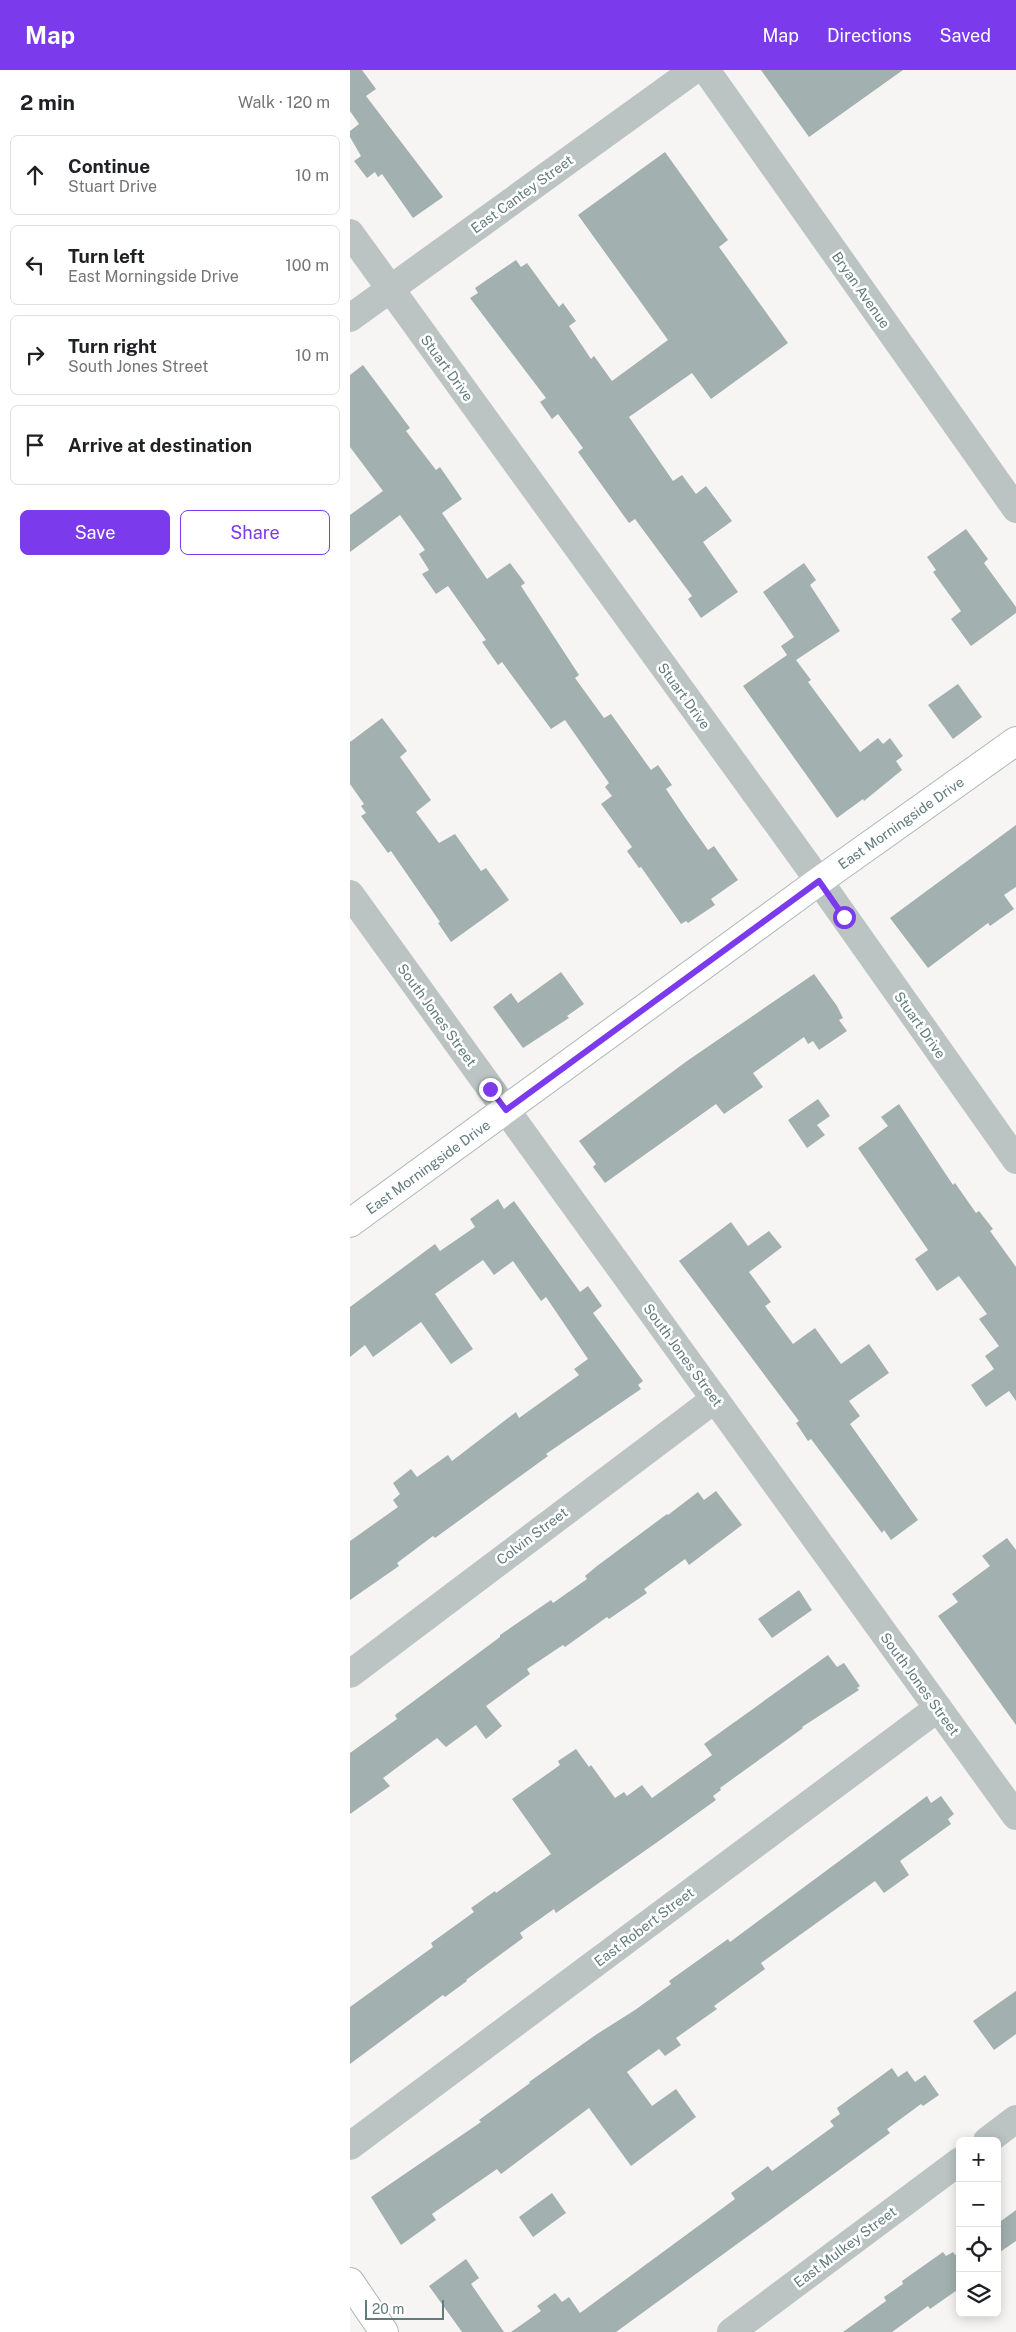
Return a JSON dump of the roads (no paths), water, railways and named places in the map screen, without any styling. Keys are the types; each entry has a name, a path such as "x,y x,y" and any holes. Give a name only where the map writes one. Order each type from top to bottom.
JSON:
{"street":[{"name":"East Cantey Street","path":"350,318 694,70"},
{"name":"Bryan Avenue","path":"706,70 1016,509"},
{"name":"Stuart Drive","path":"350,234 819,881 1016,1160"},
{"name":"East Morningside Drive","path":"350,1223 819,881 1015,743"},
{"name":"South Jones Street","path":"350,894 1016,1816"},
{"name":"Colvin Street","path":"350,1674 715,1399"},
{"name":"East Robert Street","path":"350,2146 938,1708"},
{"path":"992,2137 1016,2119"},
{"name":"East Mulkey Street","path":"731,2332 956,2164"},
{"path":"350,2282 384,2332"}]}
